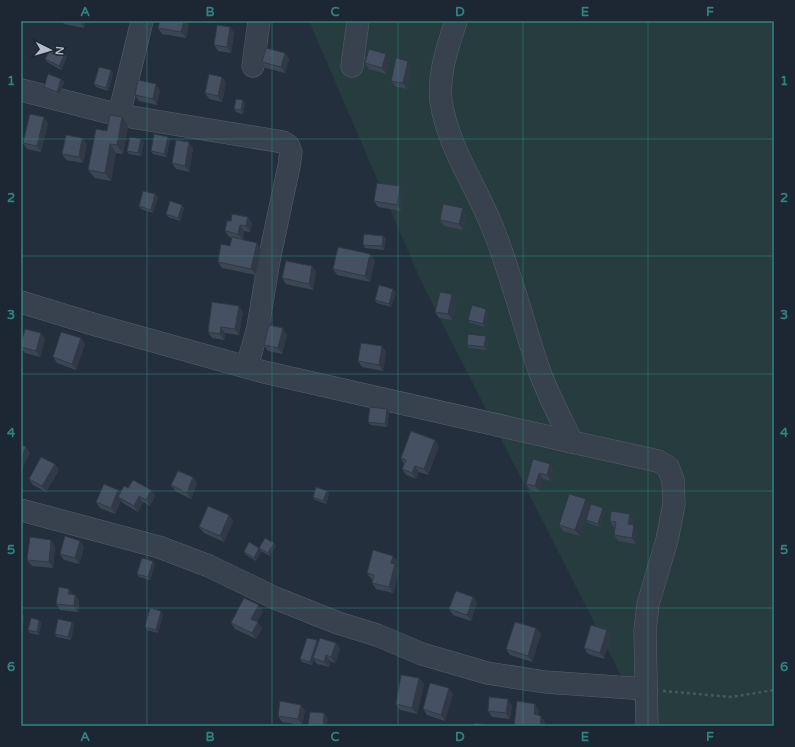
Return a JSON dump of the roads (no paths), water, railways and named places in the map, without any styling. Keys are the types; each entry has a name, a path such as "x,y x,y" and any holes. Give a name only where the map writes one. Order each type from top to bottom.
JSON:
{"street":[{"path":"119,115 142,21"},
{"path":"253,66 259,21"},
{"path":"352,66 358,21"},
{"path":"456,21 443,59 441,99 445,121 458,157 492,226 540,372 572,442"},
{"path":"21,90 119,115 283,142 288,145 291,152 286,187 269,260 258,327 246,367"},
{"path":"21,302 96,325 246,367 658,461 668,467 673,480 674,504 666,540 648,604 645,631 648,726"},
{"path":"21,510 159,547 208,566 275,598 338,623 377,636 422,654 486,673 545,682 646,689"}]}
